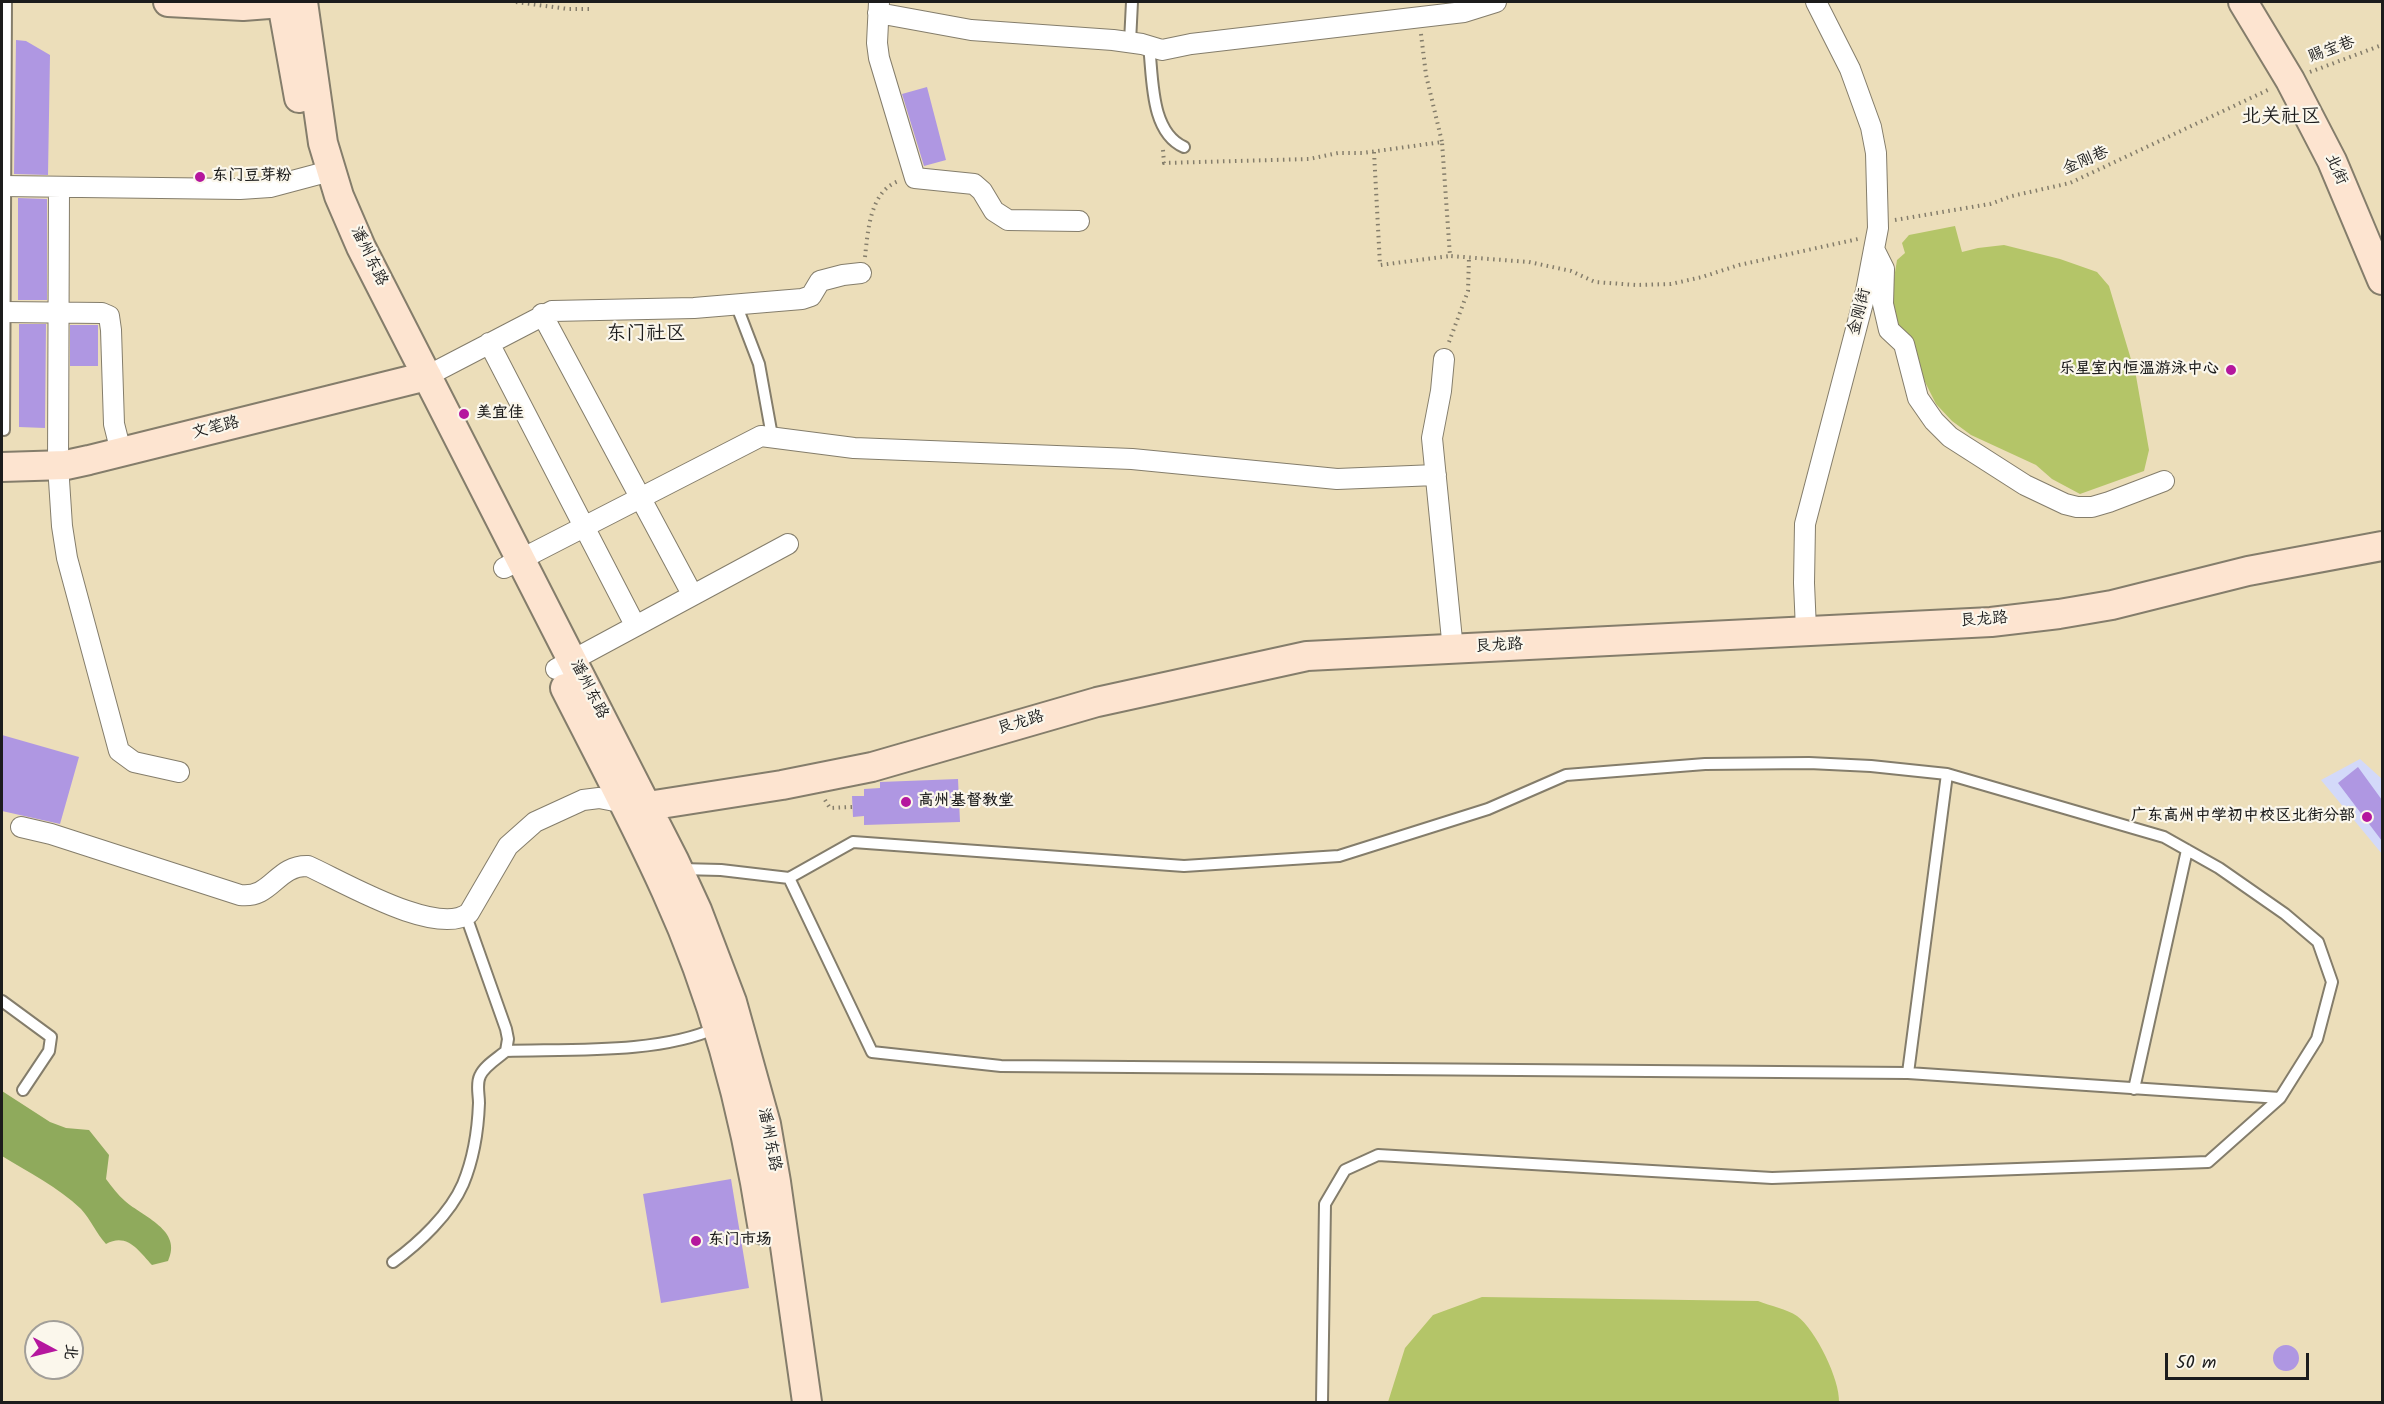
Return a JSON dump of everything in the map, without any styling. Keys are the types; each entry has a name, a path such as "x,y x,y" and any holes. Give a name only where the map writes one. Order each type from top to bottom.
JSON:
{"street":[{"path":"168,2 243,6 289,2"},
{"name":"潘州东路","path":"289,2 323,174 361,247 418,378 667,870 697,910 727,1022 755,1177 790,1402"},
{"path":"1079,221 1008,220 994,210 982,190 974,184 915,178 882,72 877,42 878,7 1002,33 1130,42 1172,50 1191,45 1419,19 1464,12 1496,2"},
{"name":"金刚街","path":"1806,630 1805,524 1866,291 1876,236 1876,153 1871,127 1850,69 1816,2"},
{"name":"北街","path":"2243,2 2290,80 2332,161 2382,280"},
{"path":"3,186 240,189 270,187 323,174"},
{"path":"59,187 58,465 62,526 67,558 116,745 122,755 134,762 179,772"},
{"path":"1876,236 1884,269 1883,304 1889,330 1904,344 1918,398 1934,422 1950,437 2025,485 2065,504 2077,507 2092,507 2109,502 2164,481"},
{"path":"418,378 542,314 556,310 694,308 808,298 820,281 861,273"},
{"path":"3,312 102,313 109,316 114,424 122,452"},
{"path":"542,314 692,594"},
{"path":"489,343 635,625"},
{"path":"1444,359 1441,391 1432,438 1453,650"},
{"name":"文笔路","path":"2,467 58,465 122,452 418,378"},
{"path":"512,563 756,437 772,436 854,448 1132,459 1337,479 1436,475"},
{"path":"564,664 788,544"},
{"name":"艮龙路","path":"636,805 782,785 873,767 1097,702 1307,656 1991,622 2112,605 2248,571 2382,546"},
{"path":"21,827 51,834 240,895 257,895 267,890 289,870 299,866 308,867 374,900 433,918 448,920 466,916 508,846 535,822 582,800 599,798 636,805"},
{"name":"潘州东路","path":"727,1022 750,1060 768,1136 807,1402"}],"lane":[{"path":"4,430 3,186 6,2"},
{"path":"1130,42 1132,2"},
{"path":"1149,46 1160,120 1168,136 1175,143 1184,147"},
{"path":"736,304 759,364 772,436"},
{"path":"667,870 721,870 789,878 853,842 1184,866 1339,856 1488,809 1566,775 1705,764 1872,765 1947,774 2164,837 2219,868 2285,914 2318,942 2332,982 2316,1039 2280,1098 2208,1162 1772,1178 1378,1155 1345,1170 1325,1204 1322,1402"},
{"path":"1908,1073 1947,774"},
{"path":"2134,1089 2187,850"},
{"path":"789,878 872,1052 1001,1066 1908,1073 2280,1098"},
{"path":"393,1262 420,1242 441,1217 462,1185 476,1137 480,1074 506,1051 508,1039 506,1029 466,916"},
{"path":"2,1001 51,1037 50,1051 23,1090"},
{"path":"506,1051 623,1047 676,1042 696,1037 727,1022"}],"path":[{"path":"516,2 568,9 590,9"},
{"path":"1419,19 1426,75 1442,142 1450,256"},
{"name":"赐宝巷","path":"2290,80 2382,45"},
{"name":"金刚巷","path":"1374,152 1380,265 1450,256 1468,256 1529,262 1571,271 1595,282 1636,285 1671,284 1702,278 1739,265 1876,236 2012,196 2070,183 2290,80"},
{"path":"1160,120 1164,163 1309,159 1338,153 1374,152 1442,142"},
{"path":"861,273 867,232 880,194 889,185 915,178"},
{"path":"1444,359 1460,306 1468,291 1468,256"},
{"path":"830,808 852,807"}],"shaded area":[{"name":"广东高州中学初中校区北街分部","path":"2360,759 2382,779 2382,854 2321,780"}],"green space":[{"path":"1955,226 1962,252 2004,245 2060,259 2097,272 2109,286 2136,376 2149,450 2144,471 2080,494 2052,479 2036,465 1971,435 1952,421 1936,404 1901,328 1889,310 1897,260 1905,253 1902,243 1909,235"},
{"path":"2,1091 50,1122 66,1128 89,1130 109,1155 106,1179 117,1194 159,1225 166,1233 171,1250 168,1261 152,1265 137,1249 126,1242 120,1240 106,1244 85,1213 72,1201 43,1180 2,1156"},
{"path":"1482,1297 1758,1301 1797,1316 1812,1332 1826,1356 1836,1381 1839,1402 1388,1402 1405,1348 1433,1315"}],"building":[{"path":"16,40 26,41 50,55 48,175 14,174"},
{"path":"927,87 946,160 924,166 902,94"},
{"path":"18,198 47,199 47,300 18,300"},
{"path":"19,324 46,324 45,428 19,427"},
{"path":"70,325 98,325 98,366 70,366"},
{"path":"2,735 79,757 60,824 2,811"},
{"path":"2358,767 2382,800 2382,841 2338,783"},
{"name":"高州基督教堂","path":"958,779 960,822 864,825 864,816 853,817 852,796 864,796 864,789 880,788 880,782"},
{"name":"东门市场","path":"731,1179 749,1288 661,1303 643,1194"},
{"path":"2286,1345 2295,1349 2299,1358 2295,1367 2286,1371 2277,1367 2273,1358 2277,1349"}],"place":[{"name":"东门豆芽粉","path":"200,177"},
{"name":"乐星室内恒温游泳中心","path":"2231,370"},
{"name":"美宜佳","path":"464,414"},
{"name":"高州基督教堂","path":"906,802"},
{"name":"广东高州中学初中校区北街分部","path":"2367,817"},
{"name":"东门市场","path":"696,1241"}],"district":[{"name":"北关社区","path":"2281,119"},
{"name":"东门社区","path":"646,336"}]}
